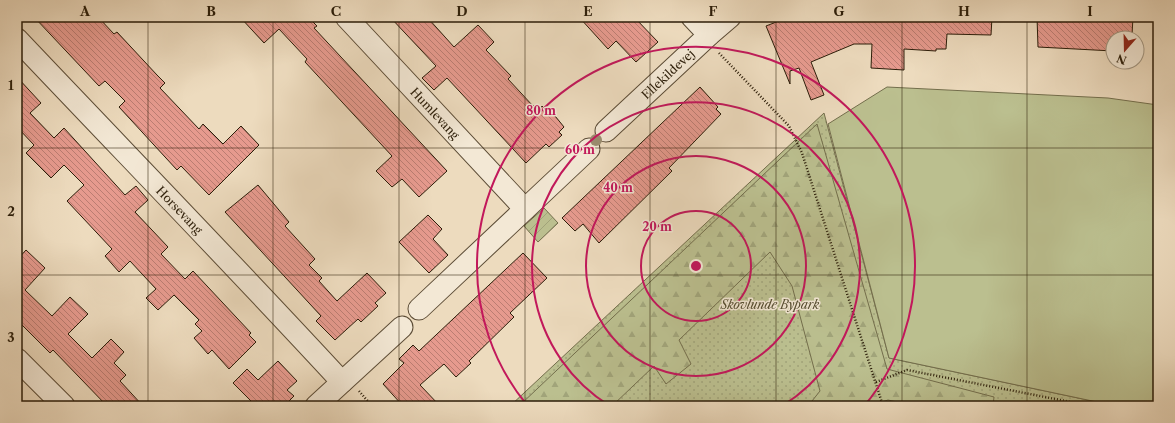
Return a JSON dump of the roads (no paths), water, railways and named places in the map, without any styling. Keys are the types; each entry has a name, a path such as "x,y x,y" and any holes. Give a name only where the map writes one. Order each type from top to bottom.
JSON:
{"street":[{"name":"Humlevang","path":"346,17 525,209"},
{"path":"692,17 709,35"},
{"name":"Ellekildevej","path":"606,131 730,17"},
{"name":"Horsevang","path":"17,38 342,382"},
{"path":"419,310 589,149"},
{"path":"316,406 402,327"},
{"path":"17,360 64,406"}],"park label":[{"name":"Skovlunde Bypark","path":"770,304"}]}
